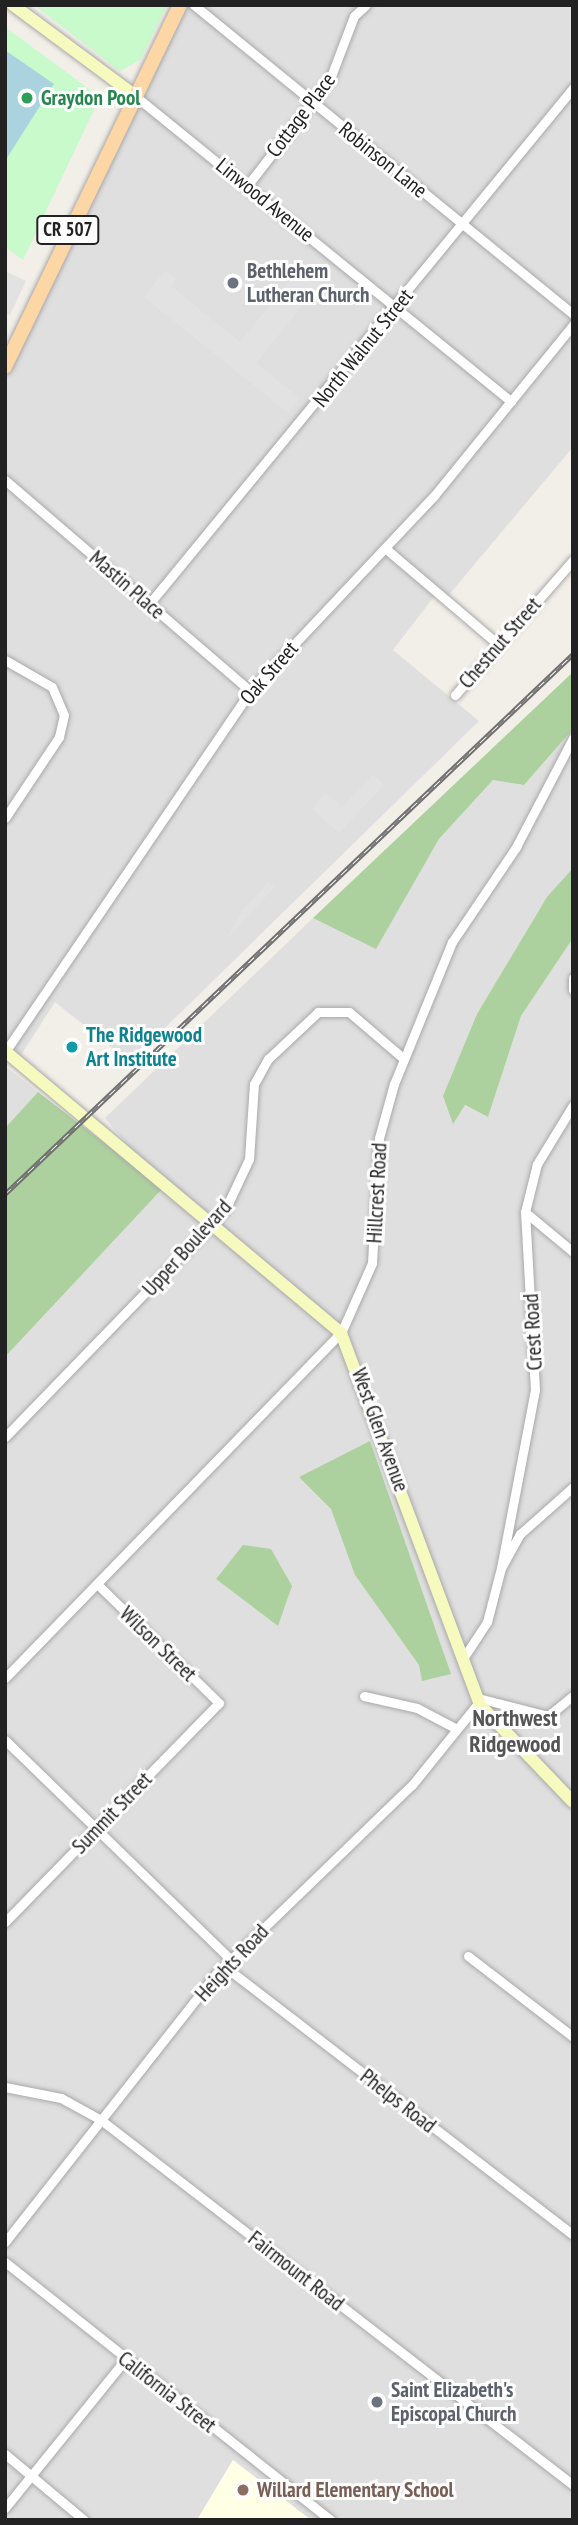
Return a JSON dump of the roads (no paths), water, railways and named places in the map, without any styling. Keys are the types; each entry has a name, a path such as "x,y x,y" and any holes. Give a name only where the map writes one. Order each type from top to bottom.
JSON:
{"main road":[{"name":"CR 507","path":"5,367 134,95 180,5"}],"street":[{"name":"Linwood Avenue","path":"13,5 134,95 511,401"},
{"name":"Robinson Lane","path":"194,5 573,314"},
{"name":"Cottage Place","path":"247,186 337,68 354,16 366,5"},
{"name":"North Walnut Street","path":"149,604 396,307 573,88"},
{"name":"Oak Street","path":"5,1052 250,691 385,548 573,326"},
{"name":"Mastin Place","path":"5,480 250,691"},
{"path":"385,548 499,645"},
{"name":"Chestnut Street","path":"455,695 573,559"},
{"path":"5,660 52,687 64,715 59,737 5,818"},
{"name":"Hillcrest Road","path":"5,1678 341,1333 372,1262 379,1138 404,1059 452,942 516,847 573,738"},
{"path":"573,978 573,990"},
{"name":"Upper Boulevard","path":"5,1437 212,1224 245,1175 250,1097 261,1070 317,1012 349,1012 404,1059"},
{"name":"West Glen Avenue","path":"5,1052 341,1333 479,1700 573,1802"},
{"name":"Crest Road","path":"501,1568 535,1390 524,1212 537,1164 573,1105"},
{"path":"524,1212 573,1252"},
{"path":"464,1657 487,1622 501,1568 532,1519 573,1487"},
{"name":"Wilson Street","path":"97,1584 219,1703"},
{"path":"364,1696 417,1708 457,1729"},
{"path":"479,1700 548,1716 573,1696"},
{"name":"Heights Road","path":"5,2242 228,1963 412,1785 479,1700"},
{"name":"Summit Street","path":"5,1922 219,1703"},
{"name":"Phelps Road","path":"5,1740 228,1963 573,2235"},
{"path":"468,1956 573,2037"},
{"name":"Fairmount Road","path":"5,2087 61,2098 101,2120 573,2485"},
{"name":"California Street","path":"5,2262 125,2360 331,2520"},
{"path":"5,2508 125,2360"},
{"path":"5,2454 84,2520"}],"water":[{"name":"Graydon Pool","path":"5,50 54,84 5,161"}],"railway":[{"path":"5,1194 573,654"}],"place":[{"name":"Graydon Pool","path":"27,98"},
{"name":"Bethlehem Lutheran Church","path":"233,283"},
{"name":"The Ridgewood Art Institute","path":"72,1047"},
{"name":"Saint Elizabeth's Episcopal Church","path":"377,2402"},
{"name":"Willard Elementary School","path":"243,2490"}],"district":[{"name":"Northwest Ridgewood","path":"515,1731"}]}
